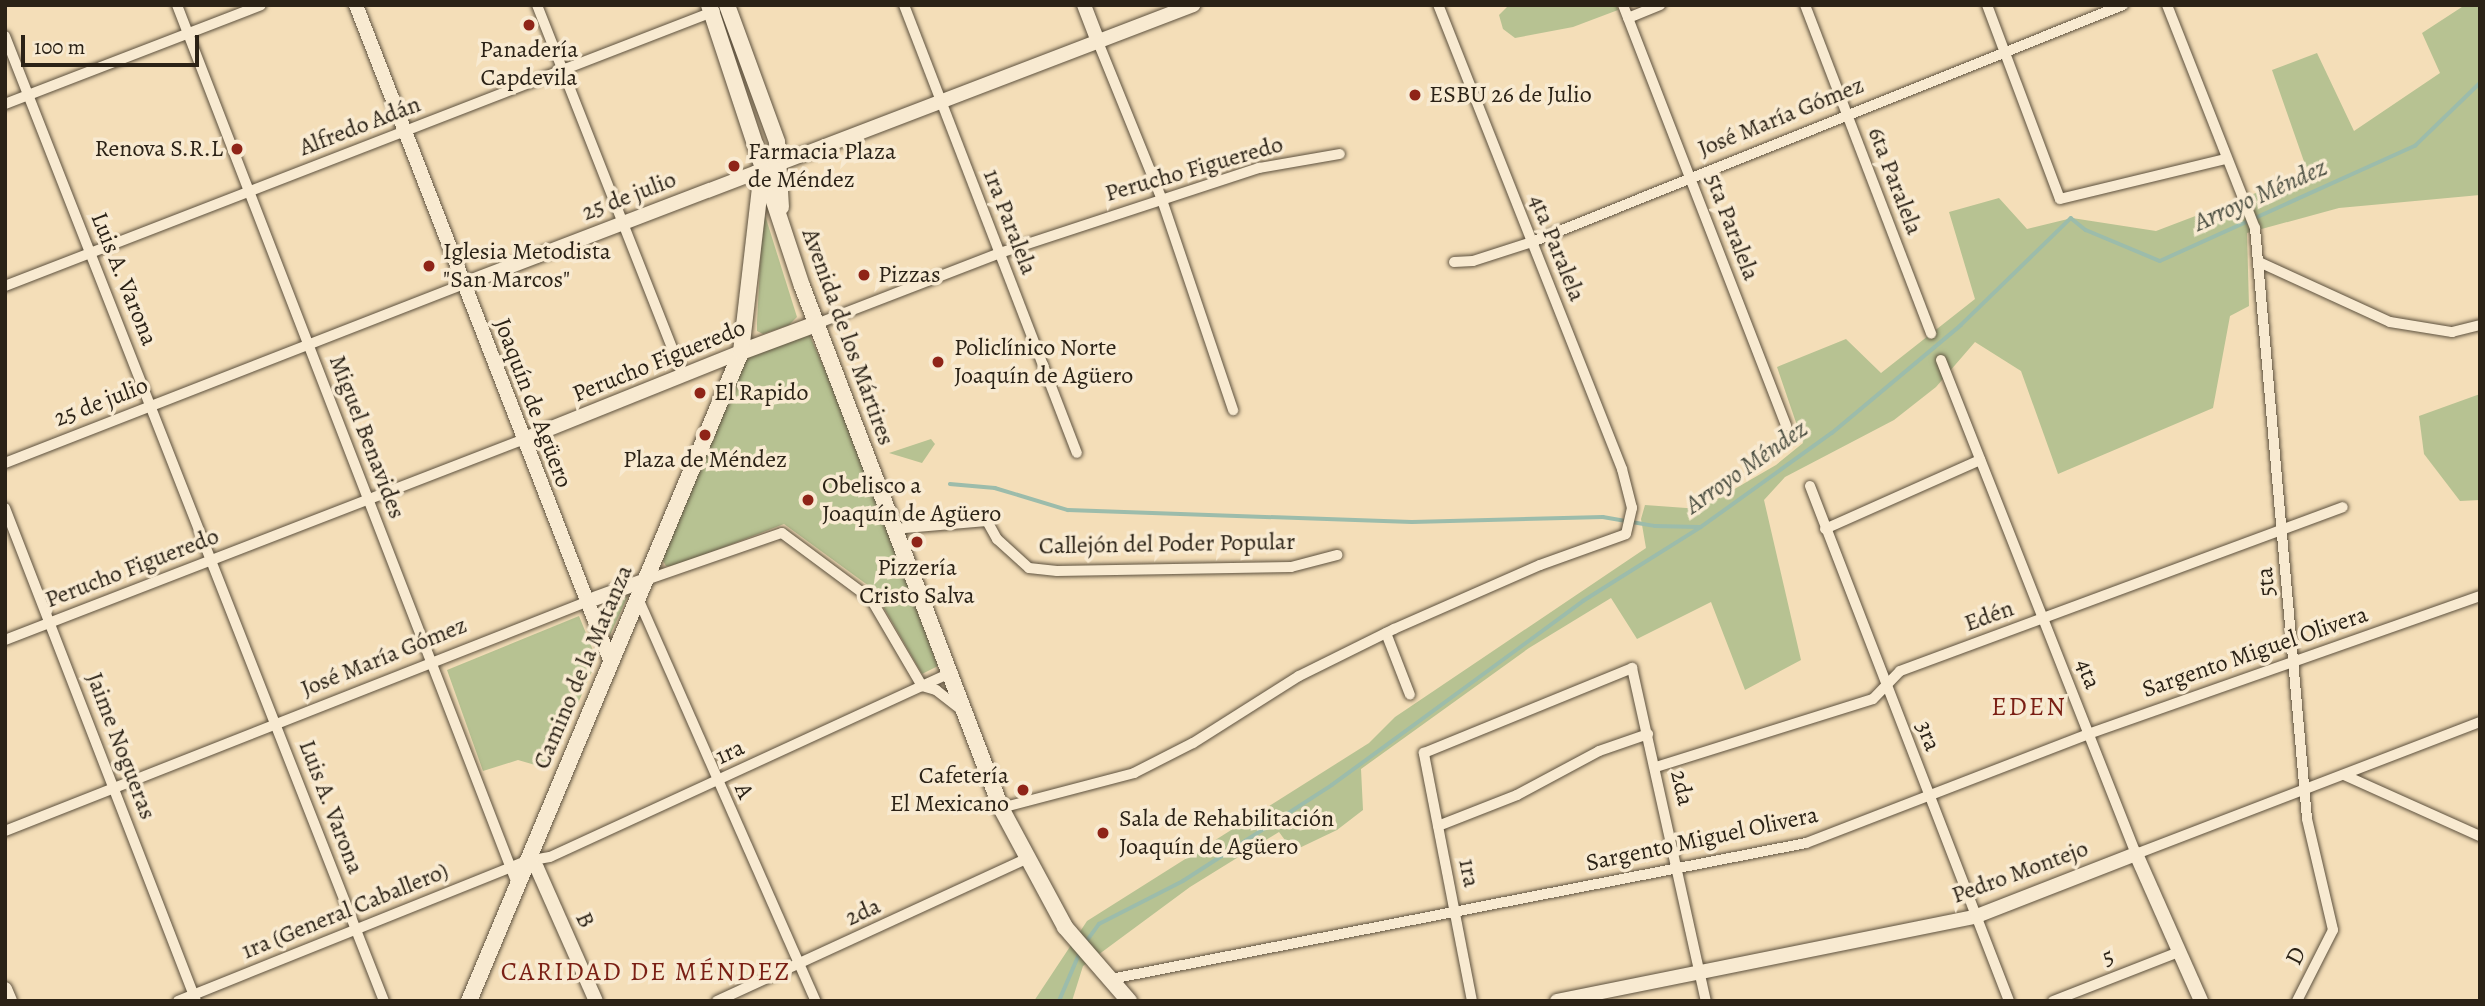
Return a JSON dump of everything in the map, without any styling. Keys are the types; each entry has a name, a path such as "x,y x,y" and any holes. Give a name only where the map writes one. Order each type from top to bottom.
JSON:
{"main road":[{"name":"Avenida de los Mártires","path":"721,7 781,162 781,216"},
{"name":"Avenida de los Mártires","path":"721,7 762,169 781,216 816,324 947,674 1001,808 1026,859 1065,927 1129,1001"},
{"name":"Avenida de los Mártires","path":"741,352 762,169"},
{"name":"Perucho Figueredo","path":"741,352 816,324"},
{"name":"Camino de la Matanza","path":"469,1001 741,352"}],"street":[{"name":"Miguel Benavides","path":"177,5 517,884"},
{"path":"5,104 261,5"},
{"name":"Joaquín de Agüero","path":"356,5 522,440 610,660"},
{"path":"537,5 683,376"},
{"name":"1ra Paralela","path":"904,5 1077,453"},
{"path":"1084,5 1161,200 1233,410"},
{"name":"25 de julio","path":"5,463 1193,5"},
{"name":"4ta Paralela","path":"1385,633 1540,565 1626,534 1632,508 1622,469 1438,5"},
{"name":"5ta Paralela","path":"1623,5 1786,425"},
{"path":"1628,18 1660,5"},
{"name":"6ta Paralela","path":"1805,5 1931,334"},
{"path":"1987,5 2060,199 2225,159"},
{"name":"José María Gómez","path":"1454,262 1473,261 1532,242 2123,5"},
{"name":"5ta","path":"2167,5 2225,159 2255,228 2304,788 2333,930"},
{"name":"Alfredo Adán","path":"5,286 721,7"},
{"name":"Luis A. Varona","path":"5,36 384,1001"},
{"name":"Perucho Figueredo","path":"816,324 1000,253 1259,168 1340,155"},
{"path":"2259,262 2390,322 2452,332 2480,325"},
{"name":"Perucho Figueredo","path":"5,640 213,561 741,352"},
{"name":"4ta","path":"1941,360 2136,854 2201,1001"},
{"path":"1825,529 1980,460"},
{"name":"3ra","path":"1810,486 2009,1001"},
{"name":"Edén","path":"1656,767 1873,699 1899,671 2282,527 2343,507"},
{"name":"Jaime Nogueras","path":"5,508 195,998"},
{"name":"Callejón del Poder Popular","path":"894,528 987,520 997,539 1029,568 1057,571 1292,567 1336,555"},
{"name":"José María Gómez","path":"5,831 586,602 640,589 782,533 871,599 922,686"},
{"name":"A","path":"640,589 717,781 816,1001"},
{"name":"Sargento Miguel Olivera","path":"1111,979 1805,843 2088,734 2294,659 2480,596"},
{"path":"1001,808 1134,773 1171,755 1299,676 1385,633 1410,695"},
{"name":"2da","path":"1424,753 1632,668 1680,868 1706,1001"},
{"name":"1ra","path":"527,861 550,857 947,674"},
{"path":"922,686 936,690 961,710"},
{"name":"Pedro Montejo","path":"1557,1001 1977,916 2480,722"},
{"path":"1438,826 1517,795 1600,751 1648,734"},
{"name":"1ra","path":"1424,753 1472,1001"},
{"path":"2344,775 2480,836"},
{"name":"2da","path":"717,1001 1026,859"},
{"name":"1ra (General Caballero)","path":"178,1001 195,998 356,929 527,861"},
{"name":"B","path":"527,861 537,868 596,1001"},
{"name":"D","path":"2297,1001 2333,930"},
{"name":"5","path":"2053,1001 2179,952"},
{"path":"5,989 10,1001"}],"green space":[{"path":"1509,5 1616,5 1618,10 1573,27 1515,38 1503,29 1499,15"},
{"path":"2465,5 2480,5 2480,195 2339,208 2247,233 2249,306 2230,316 2213,408 2058,474 2021,371 1975,342 1936,387 1894,420 1785,477 1764,500 1801,660 1745,690 1711,602 1637,639 1611,598 1529,648 1361,769 1363,810 1337,830 1293,851 1279,832 1190,887 1083,966 1072,1001 1034,1001 1087,921 1369,743 1395,717 1646,548 1641,519 1645,505 1700,509 1776,465 1803,443 1777,367 1846,339 1881,373 1975,299 1949,212 1999,198 2027,229 2072,218 2156,231 2308,173 2272,70 2317,53 2354,131 2440,73 2422,33"},
{"path":"763,209 797,317 789,325 763,334 757,331 757,323"},
{"path":"809,334 836,394 938,666 922,674 873,589 784,524 675,566 666,566 659,554 744,358"},
{"path":"2480,394 2480,500 2460,501 2424,454 2419,416"},
{"path":"931,439 935,444 922,463 889,453"},
{"path":"628,596 610,635 599,607"},
{"path":"579,616 597,660 549,769 518,760 483,771 447,670"}],"waterway":[{"name":"Arroyo Méndez","path":"1086,942 1099,924 1183,881 1332,785 1583,601 1701,527 1832,433 1961,325 2071,218 2086,230 2160,261 2415,146 2480,83"},
{"path":"950,484 995,488 1068,510 1412,522 1603,517 1655,526 1699,527"},
{"name":"Arroyo Méndez","path":"1059,1001 1080,952"}],"place":[{"name":"Panadería Capdevila","path":"529,25"},
{"name":"ESBU 26 de Julio","path":"1415,95"},
{"name":"Renova S.R.L","path":"237,149"},
{"name":"Farmacia Plaza de Méndez","path":"734,166"},
{"name":"Iglesia Metodista \"San Marcos\"","path":"429,266"},
{"name":"Pizzas","path":"864,275"},
{"name":"Policlínico Norte Joaquín de Agüero","path":"938,362"},
{"name":"El Rapido","path":"700,393"},
{"name":"Plaza de Méndez","path":"705,435"},
{"name":"Obelisco a Joaquín de Agüero","path":"808,500"},
{"name":"Pizzería Cristo Salva","path":"917,542"},
{"name":"Cafetería El Mexicano","path":"1023,790"},
{"name":"Sala de Rehabilitación Joaquín de Agüero","path":"1103,833"}],"district":[{"name":"EDEN","path":"2029,707"},
{"name":"CARIDAD DE MÉNDEZ","path":"646,972"}]}
